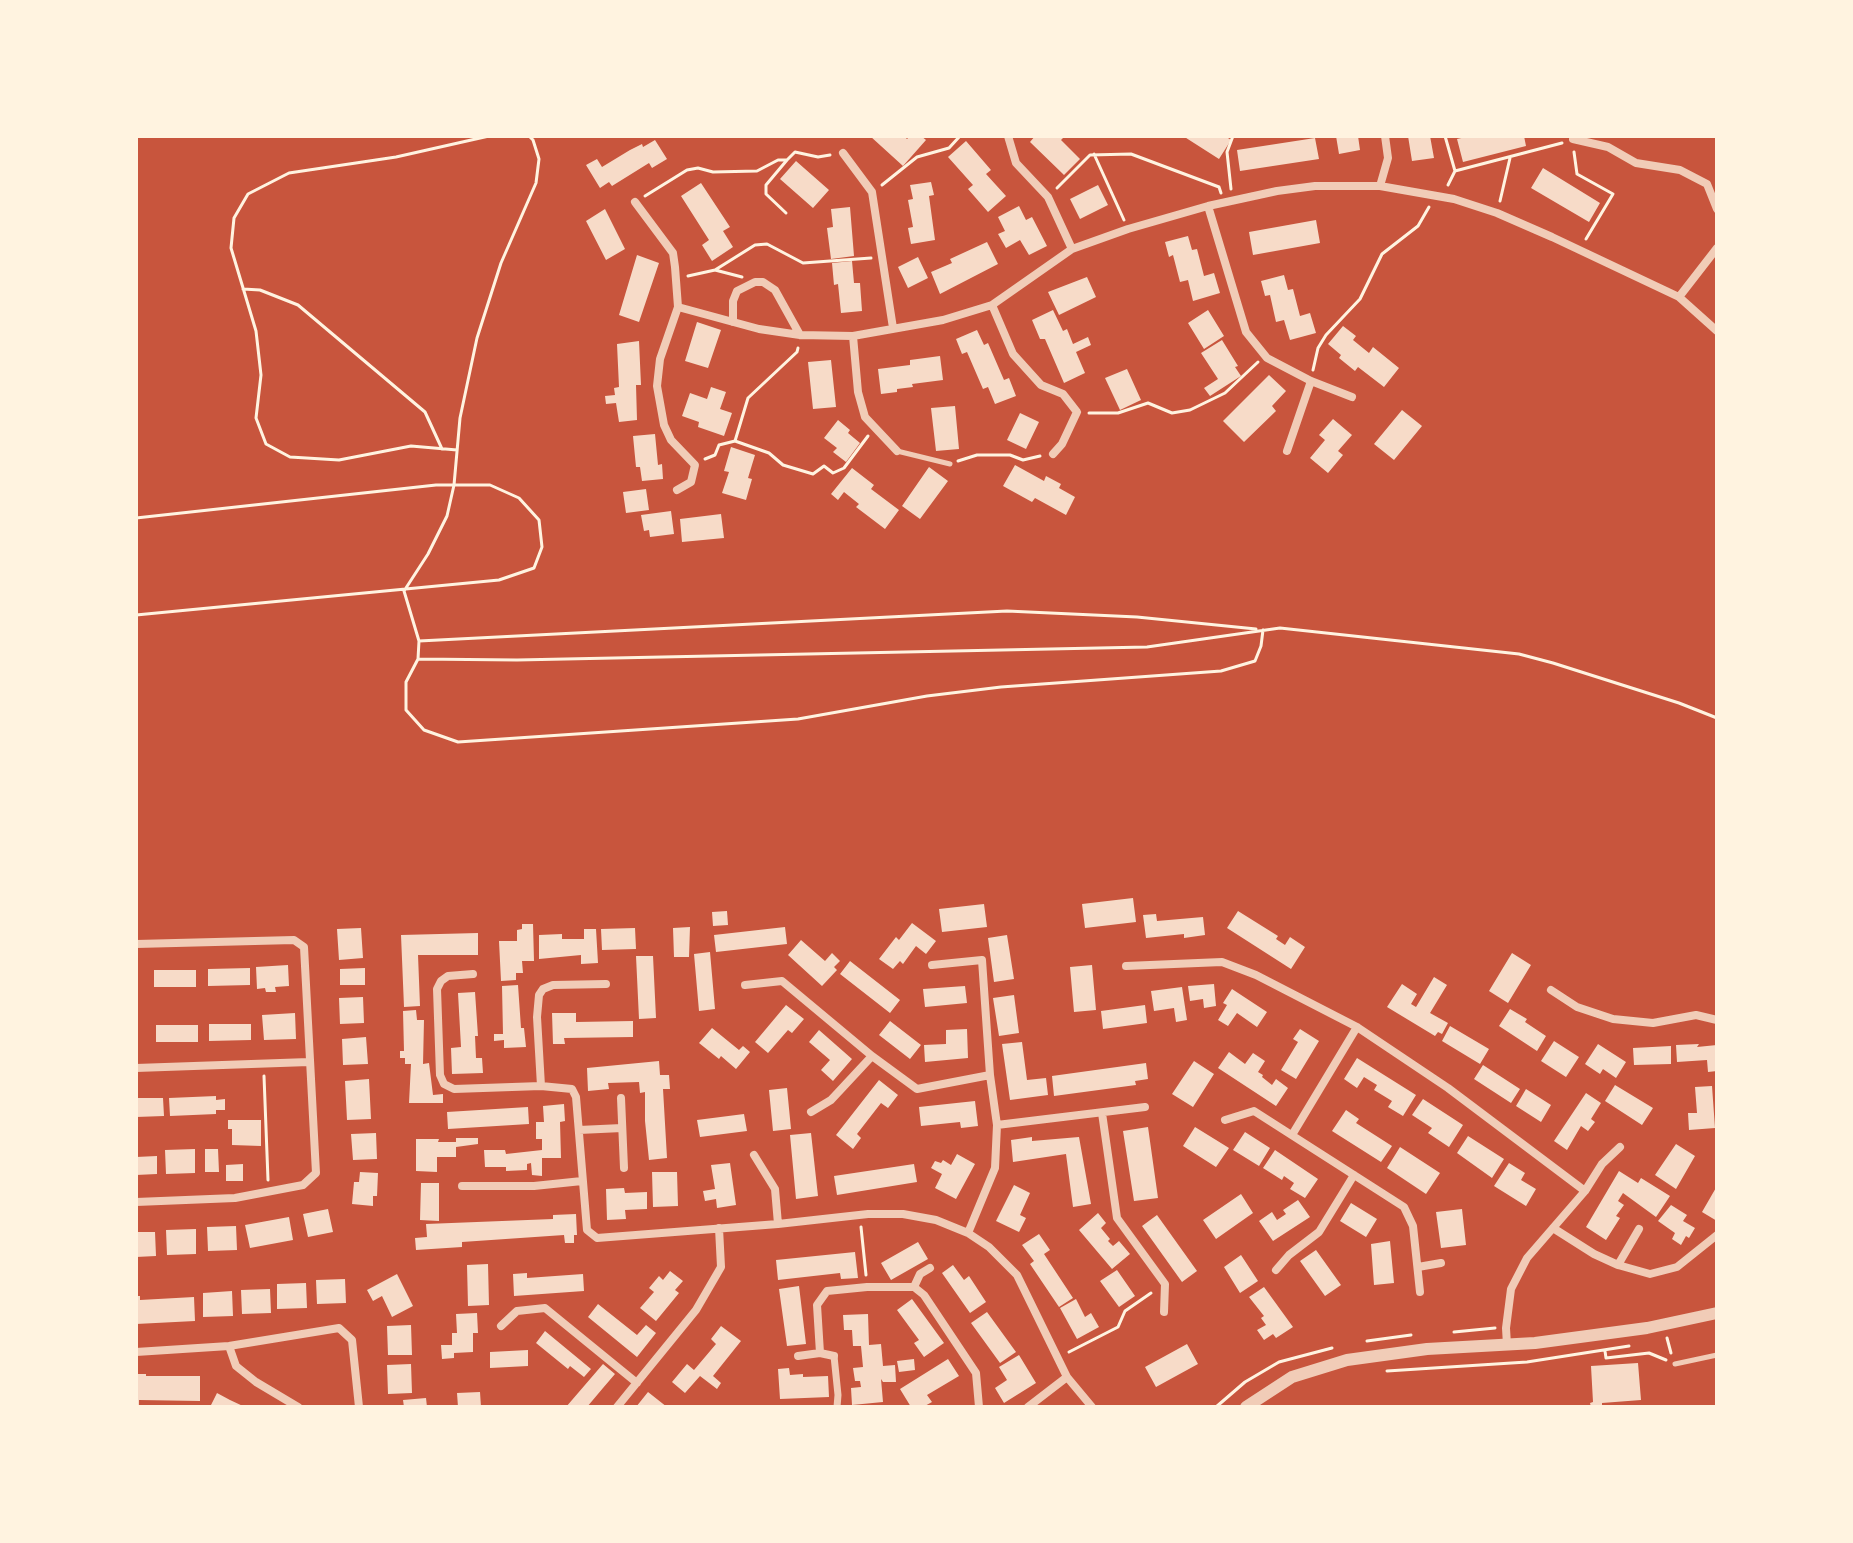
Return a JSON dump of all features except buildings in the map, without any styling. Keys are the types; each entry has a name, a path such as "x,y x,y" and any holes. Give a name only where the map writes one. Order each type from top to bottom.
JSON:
{"street":[{"path":"1008,136 1016,163 1048,197 1072,249"},
{"path":"1380,186 1388,158 1385,136"},
{"path":"1573,139 1608,147 1636,163 1680,170 1707,184 1717,209"},
{"path":"843,153 872,192 893,328"},
{"path":"678,307 759,329 800,335 853,336 943,320 992,305 1072,249 1208,206 1315,186 1380,186 1440,195 1497,213 1679,297 1717,331"},
{"path":"635,202 673,253 678,307 660,359 657,386 664,425 671,440 695,465 691,482 677,490"},
{"path":"1208,206 1246,332 1265,356 1311,381 1352,397"},
{"path":"1679,297 1717,248"},
{"path":"733,322 733,301 737,291 755,282 763,282 775,290 800,335"},
{"path":"992,305 1013,354 1041,385 1063,394 1077,412 1062,444 1053,454"},
{"path":"853,336 858,392 865,417 897,451"},
{"path":"1287,451 1311,381"},
{"path":"136,944 300,942 304,947 316,1173 303,1185 235,1198 136,1202"},
{"path":"932,965 982,960 990,1075 997,1125 995,1168 968,1233"},
{"path":"1126,966 1222,962 1256,975 1357,1027 1448,1088 1585,1191"},
{"path":"473,974 448,976 437,989 440,1075 444,1084 454,1089 541,1086 572,1089 576,1097 587,1230 597,1238 859,1215 903,1214 936,1220 968,1233 989,1247 1017,1275 1067,1377 1092,1407"},
{"path":"745,985 782,981 917,1089 990,1075"},
{"path":"541,1086 537,1017 539,995 543,989 553,985 606,984"},
{"path":"1551,990 1577,1007 1613,1019 1653,1023 1696,1015 1717,1020"},
{"path":"1292,1135 1357,1027"},
{"path":"811,1112 831,1100 872,1056"},
{"path":"136,1068 309,1062"},
{"path":"621,1098 624,1168"},
{"path":"997,1125 1145,1107"},
{"path":"1225,1120 1254,1111 1404,1207 1413,1226 1420,1292"},
{"path":"1102,1113 1117,1218 1165,1284 1164,1312"},
{"path":"579,1130 622,1128"},
{"path":"1507,1345 1511,1289 1527,1258 1585,1191 1602,1164 1620,1147"},
{"path":"754,1155 775,1189 778,1224"},
{"path":"1276,1270 1289,1255 1319,1232 1354,1175"},
{"path":"462,1186 545,1186 582,1181"},
{"path":"617,1407 696,1310 721,1267 719,1228"},
{"path":"1553,1228 1594,1254 1650,1274 1677,1267 1717,1235"},
{"path":"1618,1265 1639,1229"},
{"path":"1418,1267 1441,1263"},
{"path":"914,1287 920,1274 930,1268"},
{"path":"820,1353 817,1305 827,1291 914,1287 924,1295 976,1373 979,1407"},
{"path":"501,1326 517,1311 545,1308 637,1383"},
{"path":"1246,1407 1292,1377 1347,1360 1427,1349 1507,1345 1647,1328 1717,1313"},
{"path":"136,1352 229,1346 339,1328 352,1340 359,1407"},
{"path":"229,1346 236,1366 298,1407"},
{"path":"798,1356 820,1353 834,1356 837,1407"},
{"path":"1028,1407 1067,1377"}],"lane":[{"path":"897,451 950,464"},
{"path":"1675,1364 1717,1355"}],"path":[{"path":"457,450 411,446 339,460 290,457 266,444 256,418 261,375 256,331 231,248 234,218 248,194 289,173 396,157 489,136"},
{"path":"529,136 539,159 536,183 501,263 477,338 460,418 454,485 447,516 428,554 404,591 419,641 418,659 406,682 406,710 424,730 458,742 798,719 927,696 1001,687 1221,671 1255,661 1263,630"},
{"path":"872,192 917,157 949,148 960,136"},
{"path":"982,136 998,136"},
{"path":"1229,201 1227,152 1233,136"},
{"path":"1445,136 1455,171"},
{"path":"1311,381 1318,348 1326,335 1360,299 1382,254 1418,226 1455,171 1573,139 1577,174 1613,194 1580,249"},
{"path":"786,213 766,194 766,185 787,160 795,152 818,157 843,153"},
{"path":"1094,154 1128,229"},
{"path":"1048,197 1090,155 1131,154 1219,187 1229,201"},
{"path":"1497,213 1510,158"},
{"path":"635,202 687,170 757,171 778,160 787,160"},
{"path":"676,279 715,270 755,245 767,244 803,263 881,257"},
{"path":"715,270 755,282"},
{"path":"243,289 260,290 298,305 425,412 442,449"},
{"path":"735,441 748,398 797,352 800,335"},
{"path":"1077,412 1118,413 1148,403 1172,413 1190,410 1225,393 1265,356"},
{"path":"695,465 715,455 719,445 735,441 769,453 783,465 813,474 824,466 833,473 844,468 874,427"},
{"path":"950,464 977,455 1010,455 1023,460 1053,454"},
{"path":"136,518 454,485 490,485 519,498 539,520 542,547 534,568 499,580 136,615"},
{"path":"419,641 1007,611 1137,617 1263,630"},
{"path":"418,659 517,660 1147,647 1280,628 1519,654 1651,694 1717,718"},
{"path":"264,1064 268,1192"},
{"path":"859,1215 867,1287"},
{"path":"1057,1358 1118,1327 1125,1311 1165,1284"},
{"path":"1667,1338 1675,1364"},
{"path":"1377,1372 1527,1362 1639,1344"},
{"path":"1605,1351 1606,1358 1649,1353 1675,1364"}]}
